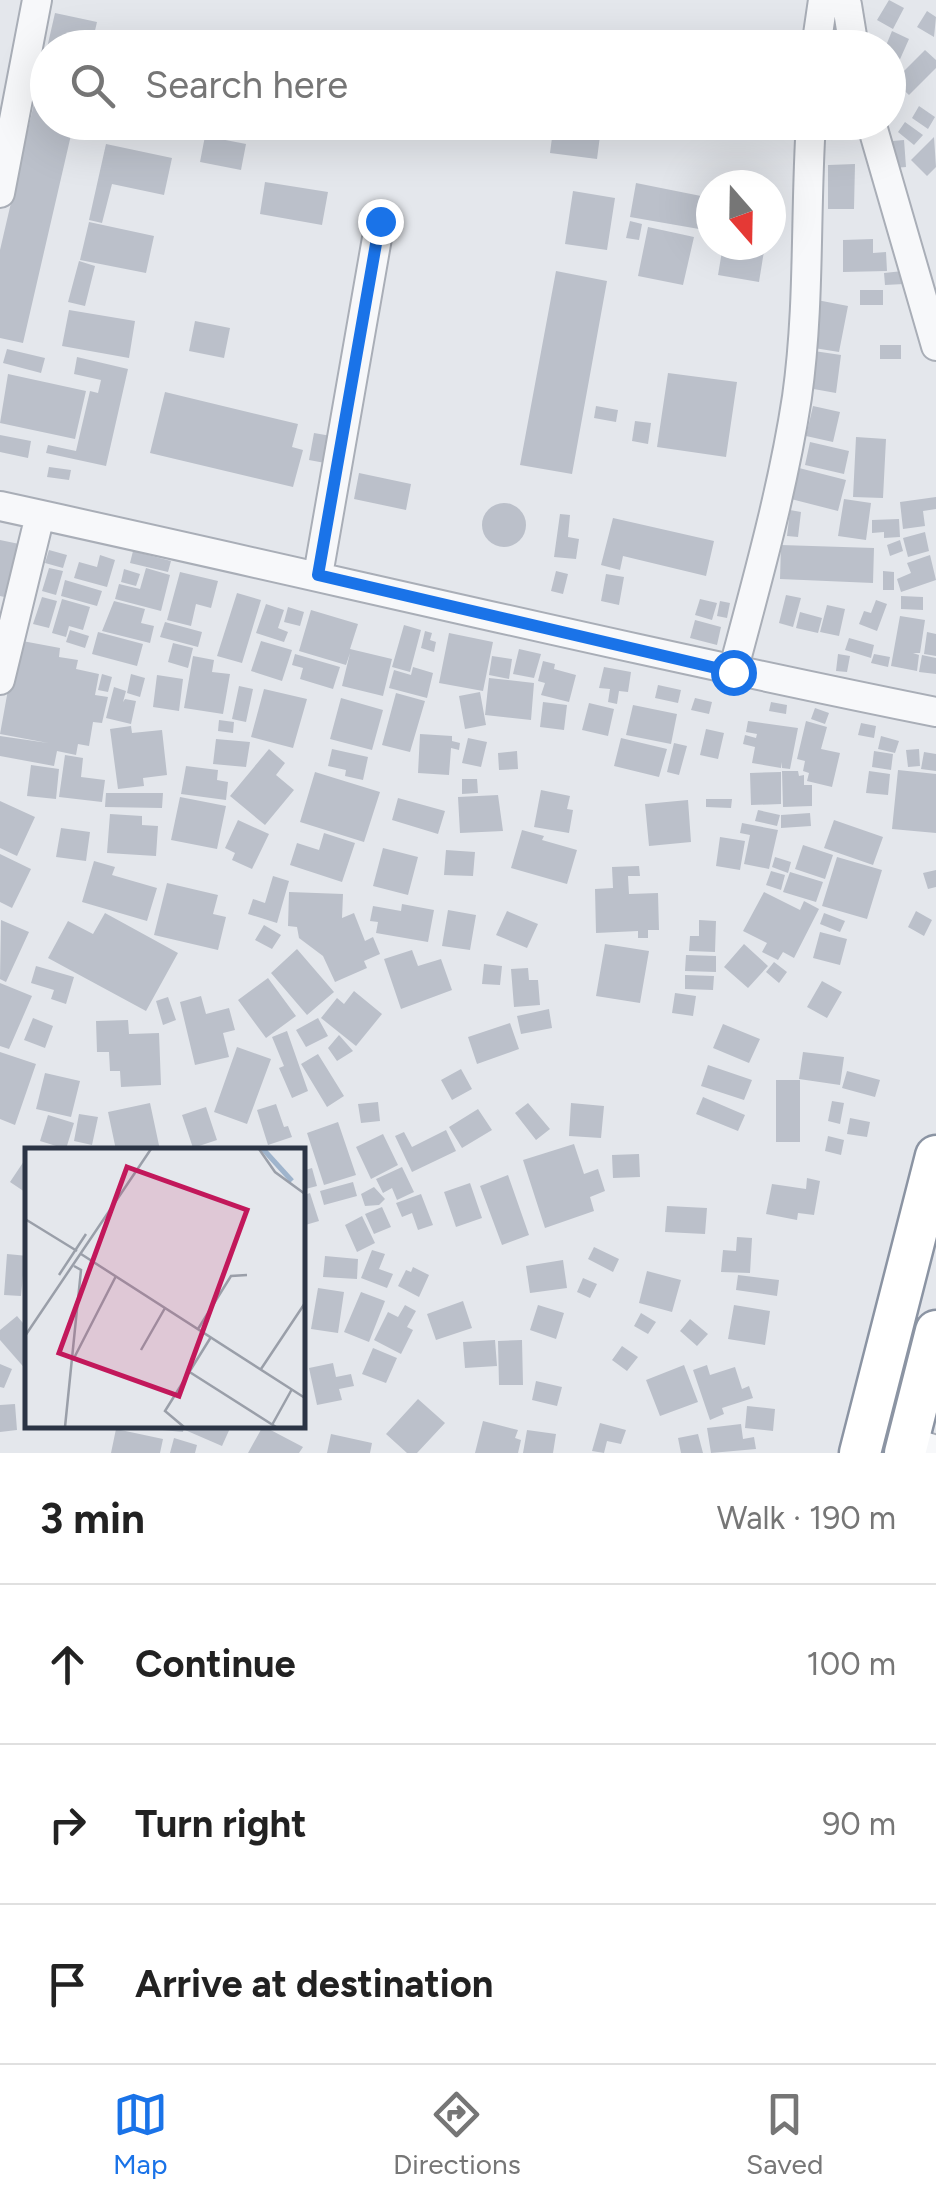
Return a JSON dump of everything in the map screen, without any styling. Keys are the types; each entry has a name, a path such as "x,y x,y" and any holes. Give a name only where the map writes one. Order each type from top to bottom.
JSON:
{"highway":[{"path":"860,1453 936,1156"},
{"path":"917,1448 936,1331"}],"street":[{"path":"31,30 37,0"},
{"path":"818,30 822,0"},
{"path":"841,0 846,5 851,30"},
{"path":"0,193 30,37"},
{"path":"733,672 763,559 797,398 809,270 811,140"},
{"path":"876,140 936,346"},
{"path":"318,575 380,221"},
{"path":"0,506 733,672 936,712"},
{"path":"0,680 40,515"}],"building":[{"path":"889,0 904,8 893,29 877,20"},
{"path":"927,11 936,17 934,37 917,27"},
{"path":"55,13 97,22 95,30 51,30"},
{"path":"925,50 936,60 936,68 909,95 906,69"},
{"path":"919,106 935,117 928,129 912,118"},
{"path":"30,121 30,140 70,140 23,343 0,338 0,250"},
{"path":"906,123 923,135 914,145 906,138"},
{"path":"934,137 936,167 927,176 911,160"},
{"path":"204,140 246,144 241,170 200,162"},
{"path":"552,140 599,140 597,159 550,153"},
{"path":"904,140 906,167 893,168 892,141"},
{"path":"106,144 172,158 164,195 112,184 102,223 89,220"},
{"path":"855,164 854,209 828,209 828,165"},
{"path":"265,182 328,192 322,225 260,214"},
{"path":"636,183 696,195 696,228 630,217"},
{"path":"573,191 615,198 607,250 565,244"},
{"path":"630,221 642,224 639,240 626,238"},
{"path":"89,222 154,236 146,273 80,260"},
{"path":"648,227 694,237 683,285 638,276"},
{"path":"873,239 873,253 886,252 887,271 843,272 843,240"},
{"path":"720,260 763,260 759,282 718,275"},
{"path":"79,261 95,266 85,306 68,302"},
{"path":"556,271 607,281 572,474 520,465"},
{"path":"903,271 904,284 885,285 884,273"},
{"path":"860,290 883,290 883,305 860,305"},
{"path":"817,300 848,306 839,352 808,347"},
{"path":"69,310 135,321 129,358 62,346"},
{"path":"195,321 230,328 224,358 189,351"},
{"path":"880,345 901,345 901,359 880,359"},
{"path":"7,349 45,358 41,373 3,363"},
{"path":"814,351 841,355 836,393 808,388"},
{"path":"77,357 128,369 106,466 46,453 48,445 76,451 90,391 98,393 101,380 74,374"},
{"path":"668,373 737,382 726,457 657,447"},
{"path":"8,374 86,391 75,439 0,423"},
{"path":"165,392 298,424 292,447 303,450 293,487 150,453"},
{"path":"596,406 618,410 616,422 594,418"},
{"path":"813,406 840,412 833,442 806,436"},
{"path":"635,421 651,423 648,444 632,441"},
{"path":"314,433 331,436 325,463 309,460"},
{"path":"0,435 31,441 28,458 0,452"},
{"path":"856,437 886,439 883,498 853,497"},
{"path":"810,442 849,451 844,474 805,465"},
{"path":"49,467 71,470 69,480 47,477"},
{"path":"799,468 846,480 838,511 791,499"},
{"path":"359,473 411,484 406,510 354,499"},
{"path":"936,497 936,509 923,511 925,526 903,529 900,502"},
{"path":"844,499 871,503 866,540 838,536"},
{"path":"504,503 520,509 526,525 520,541 504,547 488,541 482,525 488,509"},
{"path":"790,510 801,512 798,537 787,536"},
{"path":"560,514 570,515 568,537 579,539 576,559 554,557"},
{"path":"613,518 714,541 706,576 623,556 620,570 601,565"},
{"path":"899,519 900,537 884,538 884,532 872,533 872,520"},
{"path":"925,532 929,551 908,557 903,538"},
{"path":"0,540 24,545 13,599 0,596"},
{"path":"900,540 903,551 890,556 887,545"},
{"path":"781,545 874,548 873,583 780,579"},
{"path":"49,550 67,555 63,568 45,563"},
{"path":"133,551 171,561 168,572 130,563"},
{"path":"100,555 115,560 107,587 74,578 79,562 97,567"},
{"path":"930,555 936,580 901,592 897,579 911,573 907,563"},
{"path":"49,568 63,571 56,595 42,591"},
{"path":"146,568 170,575 161,611 115,599 119,584 140,589"},
{"path":"124,569 140,574 136,586 121,582"},
{"path":"556,571 568,574 563,594 551,591"},
{"path":"883,571 894,572 894,590 883,590"},
{"path":"180,572 218,581 211,608 196,604 191,626 167,620"},
{"path":"606,574 624,577 619,605 601,601"},
{"path":"65,580 102,591 97,606 61,596"},
{"path":"237,593 261,600 242,663 217,656"},
{"path":"786,595 801,598 793,627 779,623"},
{"path":"901,596 923,597 923,610 901,609"},
{"path":"42,597 57,601 49,628 33,624"},
{"path":"62,599 90,607 83,630 69,626 66,637 52,633"},
{"path":"700,599 717,603 712,620 695,615"},
{"path":"876,600 887,604 877,631 859,624 864,611 871,613"},
{"path":"114,601 145,609 141,623 154,626 150,643 102,631"},
{"path":"720,601 730,603 727,618 717,616"},
{"path":"266,604 284,610 278,628 288,632 284,642 256,633"},
{"path":"827,605 845,609 839,636 820,632"},
{"path":"288,607 304,612 300,626 284,622"},
{"path":"311,610 358,624 350,649 392,659 383,696 342,686 350,653 346,665 299,651"},
{"path":"800,612 822,618 818,633 796,628"},
{"path":"900,616 925,620 920,653 913,653 919,655 917,671 891,666"},
{"path":"695,620 721,627 717,645 690,638"},
{"path":"165,622 202,632 198,647 160,637"},
{"path":"404,625 421,630 410,672 392,667"},
{"path":"70,630 89,636 85,648 66,642"},
{"path":"425,631 432,633 430,640 436,642 434,652 421,648"},
{"path":"98,632 143,644 137,666 92,654"},
{"path":"927,632 936,634 936,656 924,654"},
{"path":"449,633 493,642 483,691 439,683"},
{"path":"849,638 874,645 871,658 845,650"},
{"path":"17,640 60,648 59,657 78,660 76,669 99,674 95,695 108,697 102,723 93,722 89,746 78,744 76,755 57,751 54,766 0,756 0,736 48,743 0,734"},
{"path":"261,641 292,650 282,681 251,671"},
{"path":"173,643 193,648 188,668 168,662"},
{"path":"519,649 541,654 534,678 513,674"},
{"path":"295,654 340,667 333,689 300,679 303,668 292,665"},
{"path":"838,654 850,656 847,672 836,671"},
{"path":"874,654 890,657 888,667 871,663"},
{"path":"922,655 936,658 936,674 919,672"},
{"path":"193,656 214,660 212,672 230,674 223,714 184,708"},
{"path":"492,656 512,659 509,679 489,675"},
{"path":"543,661 555,664 554,669 576,675 569,702 541,695 545,683 538,681"},
{"path":"413,667 433,673 427,698 389,688 394,670 411,675"},
{"path":"604,667 631,672 628,692 619,691 617,704 608,702 610,689 599,688"},
{"path":"102,674 112,677 108,692 98,690"},
{"path":"131,674 145,678 140,697 127,693"},
{"path":"157,675 183,679 179,711 153,707"},
{"path":"489,678 534,683 531,720 485,715"},
{"path":"658,685 681,690 678,703 655,698"},
{"path":"239,686 253,689 246,722 232,719"},
{"path":"114,687 126,691 123,702 136,701 131,724 106,718"},
{"path":"264,689 307,699 293,748 251,737"},
{"path":"480,692 486,725 465,729 459,696"},
{"path":"396,693 425,701 410,752 382,745"},
{"path":"341,698 383,710 372,750 330,739"},
{"path":"695,698 712,702 709,714 691,710"},
{"path":"543,702 567,705 564,730 540,727"},
{"path":"771,702 787,705 786,714 769,711"},
{"path":"589,703 614,709 608,736 582,730"},
{"path":"633,705 677,714 671,744 626,735"},
{"path":"815,708 829,713 825,724 811,719"},
{"path":"219,720 234,722 233,733 218,731"},
{"path":"748,721 798,728 790,769 782,768 782,762 781,768 752,763 755,747 743,744 745,735 756,738 757,734 746,732"},
{"path":"806,721 827,727 821,749 840,753 832,787 807,781 805,761 797,759"},
{"path":"861,723 876,726 874,738 858,735"},
{"path":"131,726 132,733 162,730 167,775 143,778 144,786 118,789 110,729"},
{"path":"706,729 724,733 718,759 700,755"},
{"path":"420,734 452,736 452,741 460,743 459,750 451,748 449,775 418,773"},
{"path":"881,736 899,741 895,753 878,749"},
{"path":"468,738 487,742 481,767 462,763"},
{"path":"621,738 667,749 659,777 614,766"},
{"path":"216,739 250,742 246,767 213,764"},
{"path":"674,743 687,746 679,775 667,772"},
{"path":"269,749 285,763 276,775 294,790 265,825 230,796"},
{"path":"332,749 368,757 363,780 328,766"},
{"path":"919,749 920,766 908,767 906,750"},
{"path":"517,751 518,769 499,770 498,753"},
{"path":"874,751 893,754 891,770 872,767"},
{"path":"924,752 936,754 936,771 921,769"},
{"path":"65,755 83,758 81,777 105,780 102,802 59,797"},
{"path":"31,765 59,769 56,799 27,796"},
{"path":"186,766 218,770 217,780 228,782 226,800 181,794"},
{"path":"898,770 936,774 936,833 892,829"},
{"path":"782,771 798,771 799,776 804,775 804,785 812,785 812,806 783,807"},
{"path":"869,771 890,774 888,795 866,793"},
{"path":"315,772 380,792 364,842 300,822"},
{"path":"781,772 781,804 751,805 750,773"},
{"path":"462,779 477,779 478,793 462,794"},
{"path":"541,790 570,796 567,809 573,810 569,833 534,827"},
{"path":"106,793 163,793 162,808 105,807"},
{"path":"498,795 503,831 460,833 458,797"},
{"path":"180,797 226,806 217,849 171,840"},
{"path":"398,798 445,811 438,834 392,820"},
{"path":"706,799 732,799 731,808 706,807"},
{"path":"688,800 691,842 649,846 645,804"},
{"path":"0,801 35,817 17,856 0,848"},
{"path":"758,810 780,815 777,826 755,821"},
{"path":"810,813 811,826 781,828 781,815"},
{"path":"110,814 142,816 142,825 158,826 156,856 107,853"},
{"path":"238,820 269,834 252,869 232,860 235,853 225,848"},
{"path":"834,820 883,837 873,865 824,848"},
{"path":"742,823 778,830 769,869 744,864 750,835 740,833"},
{"path":"61,828 90,832 86,861 56,857"},
{"path":"522,830 577,850 567,884 511,868"},
{"path":"324,833 355,843 342,882 290,865 297,843 319,850"},
{"path":"720,837 745,841 740,870 716,866"},
{"path":"803,845 833,855 825,879 795,869"},
{"path":"383,848 418,857 408,895 373,886"},
{"path":"446,850 475,852 473,876 444,875"},
{"path":"0,854 31,869 12,908 0,902"},
{"path":"775,857 791,862 788,873 772,867"},
{"path":"837,857 882,870 867,919 822,906"},
{"path":"94,861 115,867 112,875 157,888 147,921 82,902"},
{"path":"639,866 640,876 628,876 629,894 658,893 659,930 648,930 648,938 638,938 638,931 596,933 595,889 613,888 612,867"},
{"path":"936,870 936,887 928,889 923,873"},
{"path":"771,871 785,875 781,890 766,885"},
{"path":"790,872 823,882 816,902 783,892"},
{"path":"273,876 289,881 277,923 248,914 253,899 265,903"},
{"path":"167,883 218,895 213,914 226,917 218,950 154,935"},
{"path":"289,892 343,894 342,918 354,913 365,941 373,937 380,954 364,961 367,968 335,982 323,956 299,938 297,927 288,926"},
{"path":"764,892 800,910 804,901 819,909 794,958 783,952 778,960 762,952 767,943 743,931"},
{"path":"402,904 434,910 428,942 376,933 378,922 370,921 373,906 401,911"},
{"path":"448,910 476,915 470,950 442,946"},
{"path":"507,911 538,924 527,948 496,935"},
{"path":"916,911 932,920 924,936 908,927"},
{"path":"105,913 178,953 146,1011 48,958 68,921 93,934"},
{"path":"824,913 845,921 840,932 820,924"},
{"path":"1,920 29,932 6,982 0,979"},
{"path":"699,920 716,921 715,952 689,951 690,936 699,936"},
{"path":"264,925 281,935 272,949 255,940"},
{"path":"820,932 847,939 840,965 813,958"},
{"path":"605,944 649,951 640,1003 596,996"},
{"path":"744,944 768,966 748,988 724,967"},
{"path":"297,949 334,992 307,1015 271,973"},
{"path":"412,950 418,966 441,959 452,990 401,1009 384,959"},
{"path":"686,955 716,956 716,972 685,971"},
{"path":"774,962 787,972 779,983 766,972"},
{"path":"484,964 502,966 500,985 482,984"},
{"path":"36,966 74,977 66,1004 51,999 54,990 31,983"},
{"path":"528,968 529,980 538,980 540,1005 514,1007 511,969"},
{"path":"685,975 714,976 713,990 685,989"},
{"path":"268,978 296,1016 266,1038 238,1000"},
{"path":"822,981 842,992 827,1018 807,1007"},
{"path":"0,983 32,996 9,1049 0,1046"},
{"path":"354,991 382,1014 356,1046 321,1018 337,998 344,1004"},
{"path":"675,993 696,996 693,1016 672,1013"},
{"path":"201,996 206,1014 229,1008 235,1030 223,1033 229,1057 195,1065 180,1002"},
{"path":"168,997 176,1020 163,1025 156,1001"},
{"path":"549,1009 552,1028 521,1034 517,1016"},
{"path":"33,1018 53,1026 45,1048 24,1040"},
{"path":"318,1018 328,1036 306,1047 296,1030"},
{"path":"128,1020 129,1034 159,1033 161,1085 121,1087 120,1071 110,1071 109,1052 97,1052 96,1021"},
{"path":"510,1023 519,1049 477,1064 468,1037"},
{"path":"723,1024 760,1039 749,1063 713,1048"},
{"path":"287,1031 308,1091 292,1098 279,1068 284,1066 272,1037"},
{"path":"339,1035 353,1051 337,1061 328,1048"},
{"path":"237,1047 271,1059 247,1124 214,1112"},
{"path":"0,1052 36,1064 15,1125 0,1119"},
{"path":"803,1052 844,1057 840,1085 799,1079"},
{"path":"318,1054 344,1096 327,1107 301,1064"},
{"path":"708,1065 752,1080 744,1100 701,1086"},
{"path":"461,1069 472,1089 452,1100 441,1080"},
{"path":"847,1071 880,1080 875,1097 842,1088"},
{"path":"45,1073 80,1081 71,1117 36,1109"},
{"path":"776,1080 800,1080 800,1142 776,1142"},
{"path":"703,1097 745,1115 738,1131 696,1114"},
{"path":"832,1101 844,1103 840,1124 828,1121"},
{"path":"378,1102 380,1121 361,1123 358,1104"},
{"path":"150,1103 160,1148 116,1148 108,1112"},
{"path":"528,1103 550,1129 536,1140 515,1113"},
{"path":"571,1103 604,1106 601,1138 569,1136"},
{"path":"276,1104 292,1137 268,1145 257,1110"},
{"path":"206,1107 217,1140 193,1148 182,1115"},
{"path":"478,1109 492,1130 462,1148 449,1127"},
{"path":"79,1114 98,1117 92,1145 74,1141"},
{"path":"48,1115 74,1123 66,1148 40,1141"},
{"path":"850,1118 870,1122 867,1137 847,1134"},
{"path":"338,1122 356,1175 324,1185 307,1133"},
{"path":"446,1130 456,1151 412,1172 395,1136 404,1132 412,1147"},
{"path":"383,1134 398,1165 371,1179 356,1147"},
{"path":"828,1136 844,1140 841,1155 825,1151"},
{"path":"574,1144 584,1174 598,1169 605,1191 590,1197 594,1211 545,1228 523,1160"},
{"path":"639,1154 640,1177 613,1178 612,1155"},
{"path":"25,1160 25,1192 10,1182"},
{"path":"402,1167 414,1192 397,1200 392,1188 383,1193 376,1179"},
{"path":"312,1168 317,1186 305,1189 305,1170"},
{"path":"508,1175 529,1235 502,1245 480,1186"},
{"path":"807,1178 820,1181 814,1215 798,1213 797,1220 766,1214 772,1184 806,1189"},
{"path":"353,1182 357,1196 324,1205 320,1191"},
{"path":"470,1183 482,1218 456,1227 444,1192"},
{"path":"374,1187 385,1199 379,1205 365,1206 361,1194"},
{"path":"310,1193 319,1221 305,1225 305,1195"},
{"path":"421,1194 433,1225 418,1230 412,1213 402,1217 396,1203"},
{"path":"667,1206 707,1208 705,1234 665,1232"},
{"path":"382,1207 391,1227 374,1234 365,1214"},
{"path":"362,1216 375,1243 357,1252 345,1225"},
{"path":"737,1237 752,1238 750,1273 721,1272 723,1250 736,1251"},
{"path":"594,1247 619,1259 613,1272 588,1259"},
{"path":"372,1250 385,1254 379,1269 393,1274 387,1288 361,1278"},
{"path":"7,1254 25,1256 21,1296 4,1295"},
{"path":"325,1256 358,1259 357,1279 323,1277"},
{"path":"563,1260 567,1288 530,1293 526,1266"},
{"path":"413,1267 429,1275 419,1297 398,1286 406,1270 411,1272"},
{"path":"647,1271 681,1280 672,1312 639,1303"},
{"path":"738,1275 779,1280 777,1296 736,1290"},
{"path":"583,1278 597,1284 590,1298 577,1292"},
{"path":"318,1288 344,1292 338,1333 311,1329"},
{"path":"361,1292 385,1301 369,1342 344,1332"},
{"path":"463,1301 472,1328 436,1340 427,1314"},
{"path":"405,1305 416,1311 407,1327 413,1330 401,1354 374,1340 388,1312 398,1317"},
{"path":"538,1305 564,1313 556,1339 530,1330"},
{"path":"734,1305 770,1311 765,1345 728,1339"},
{"path":"641,1313 656,1322 648,1334 634,1326"},
{"path":"17,1316 25,1325 25,1369 0,1340 0,1330"},
{"path":"690,1319 708,1334 697,1346 680,1331"},
{"path":"495,1340 497,1366 465,1368 463,1342"},
{"path":"522,1340 523,1385 499,1385 498,1341"},
{"path":"622,1346 638,1357 627,1371 612,1360"},
{"path":"373,1348 397,1358 386,1383 362,1374"},
{"path":"333,1363 336,1377 351,1374 354,1386 339,1389 342,1400 317,1405 309,1368"},
{"path":"0,1364 12,1369 4,1388 0,1387"},
{"path":"684,1365 698,1402 660,1416 646,1380"},
{"path":"707,1365 710,1375 735,1367 742,1389 749,1386 753,1398 722,1408 724,1414 710,1420 693,1370"},
{"path":"536,1381 562,1387 557,1406 532,1400"},
{"path":"418,1399 445,1423 417,1453 407,1453 386,1434"},
{"path":"15,1404 17,1430 0,1432 0,1405"},
{"path":"747,1406 775,1409 773,1431 745,1428"},
{"path":"483,1421 518,1430 518,1453 475,1453"},
{"path":"600,1423 626,1430 621,1444 607,1441 604,1453 592,1451"},
{"path":"741,1424 743,1439 754,1437 756,1449 711,1453 707,1428"},
{"path":"142,1428 184,1428 183,1432"},
{"path":"186,1428 230,1428 222,1446"},
{"path":"262,1428 303,1447 299,1453 248,1453"},
{"path":"116,1429 163,1439 160,1453 111,1453"},
{"path":"527,1430 556,1434 553,1453 523,1453"},
{"path":"331,1434 372,1443 370,1453 327,1453"},
{"path":"698,1434 703,1453 681,1453 678,1438"},
{"path":"174,1438 197,1445 195,1453 170,1453"}],"route":[{"path":"380,221 318,575 733,672"}]}
